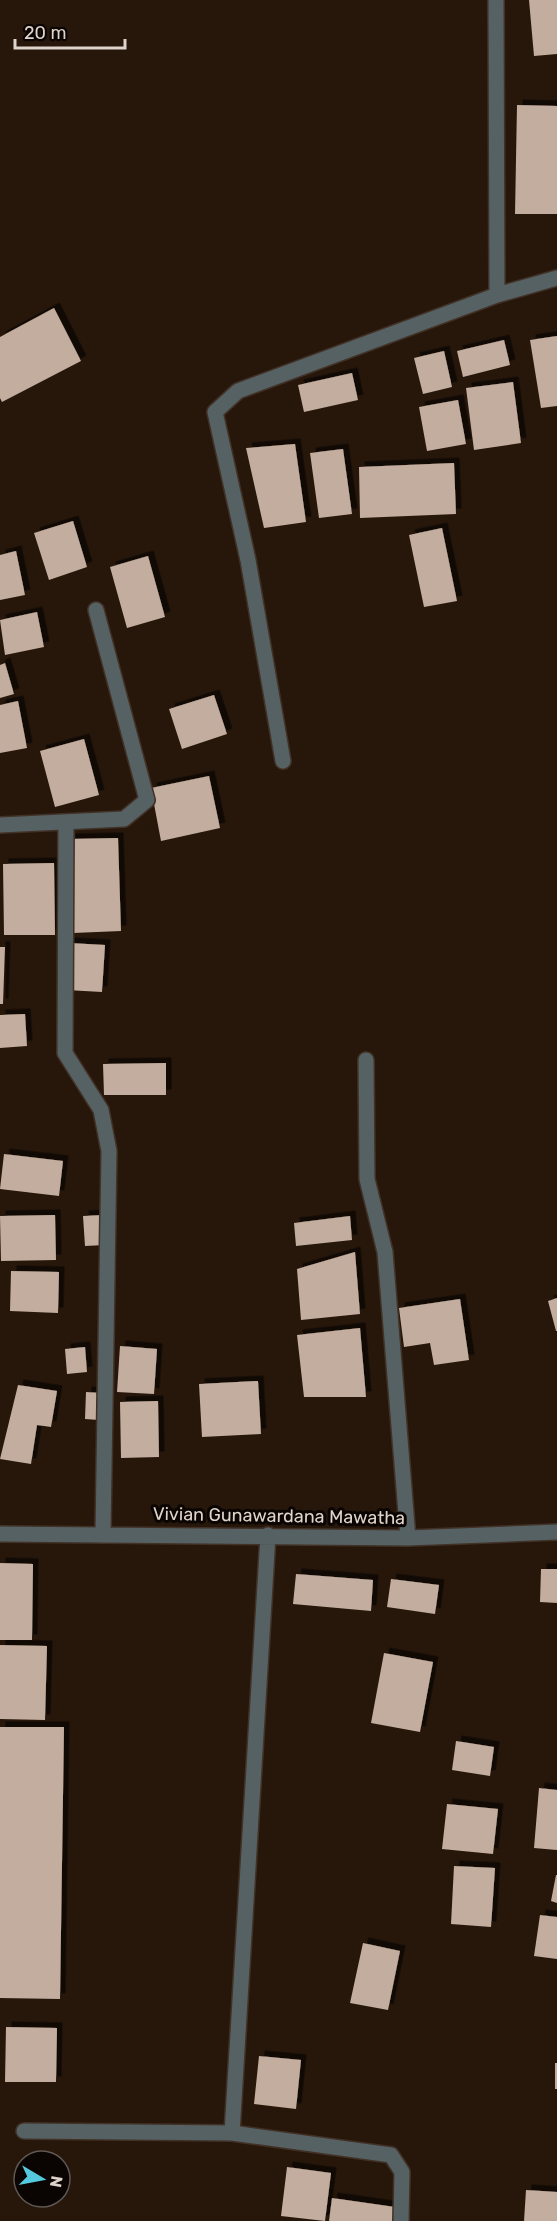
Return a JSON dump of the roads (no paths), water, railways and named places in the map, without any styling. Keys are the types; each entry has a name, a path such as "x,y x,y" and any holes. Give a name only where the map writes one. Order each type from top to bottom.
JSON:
{"street":[{"path":"495,0 497,295"},
{"path":"283,761 248,560 215,412 237,391 497,295 557,278"},
{"path":"0,825 124,819 147,800 96,610"},
{"path":"66,822 65,1053 101,1110 109,1150 103,1533"},
{"path":"366,1060 367,1179 385,1252 408,1538"},
{"name":"Vivian Gunawardana Mawatha","path":"0,1534 103,1533 408,1538 557,1532"},
{"path":"232,2133 268,1535"},
{"path":"24,2132 232,2133 391,2155 402,2172 401,2221"}]}
